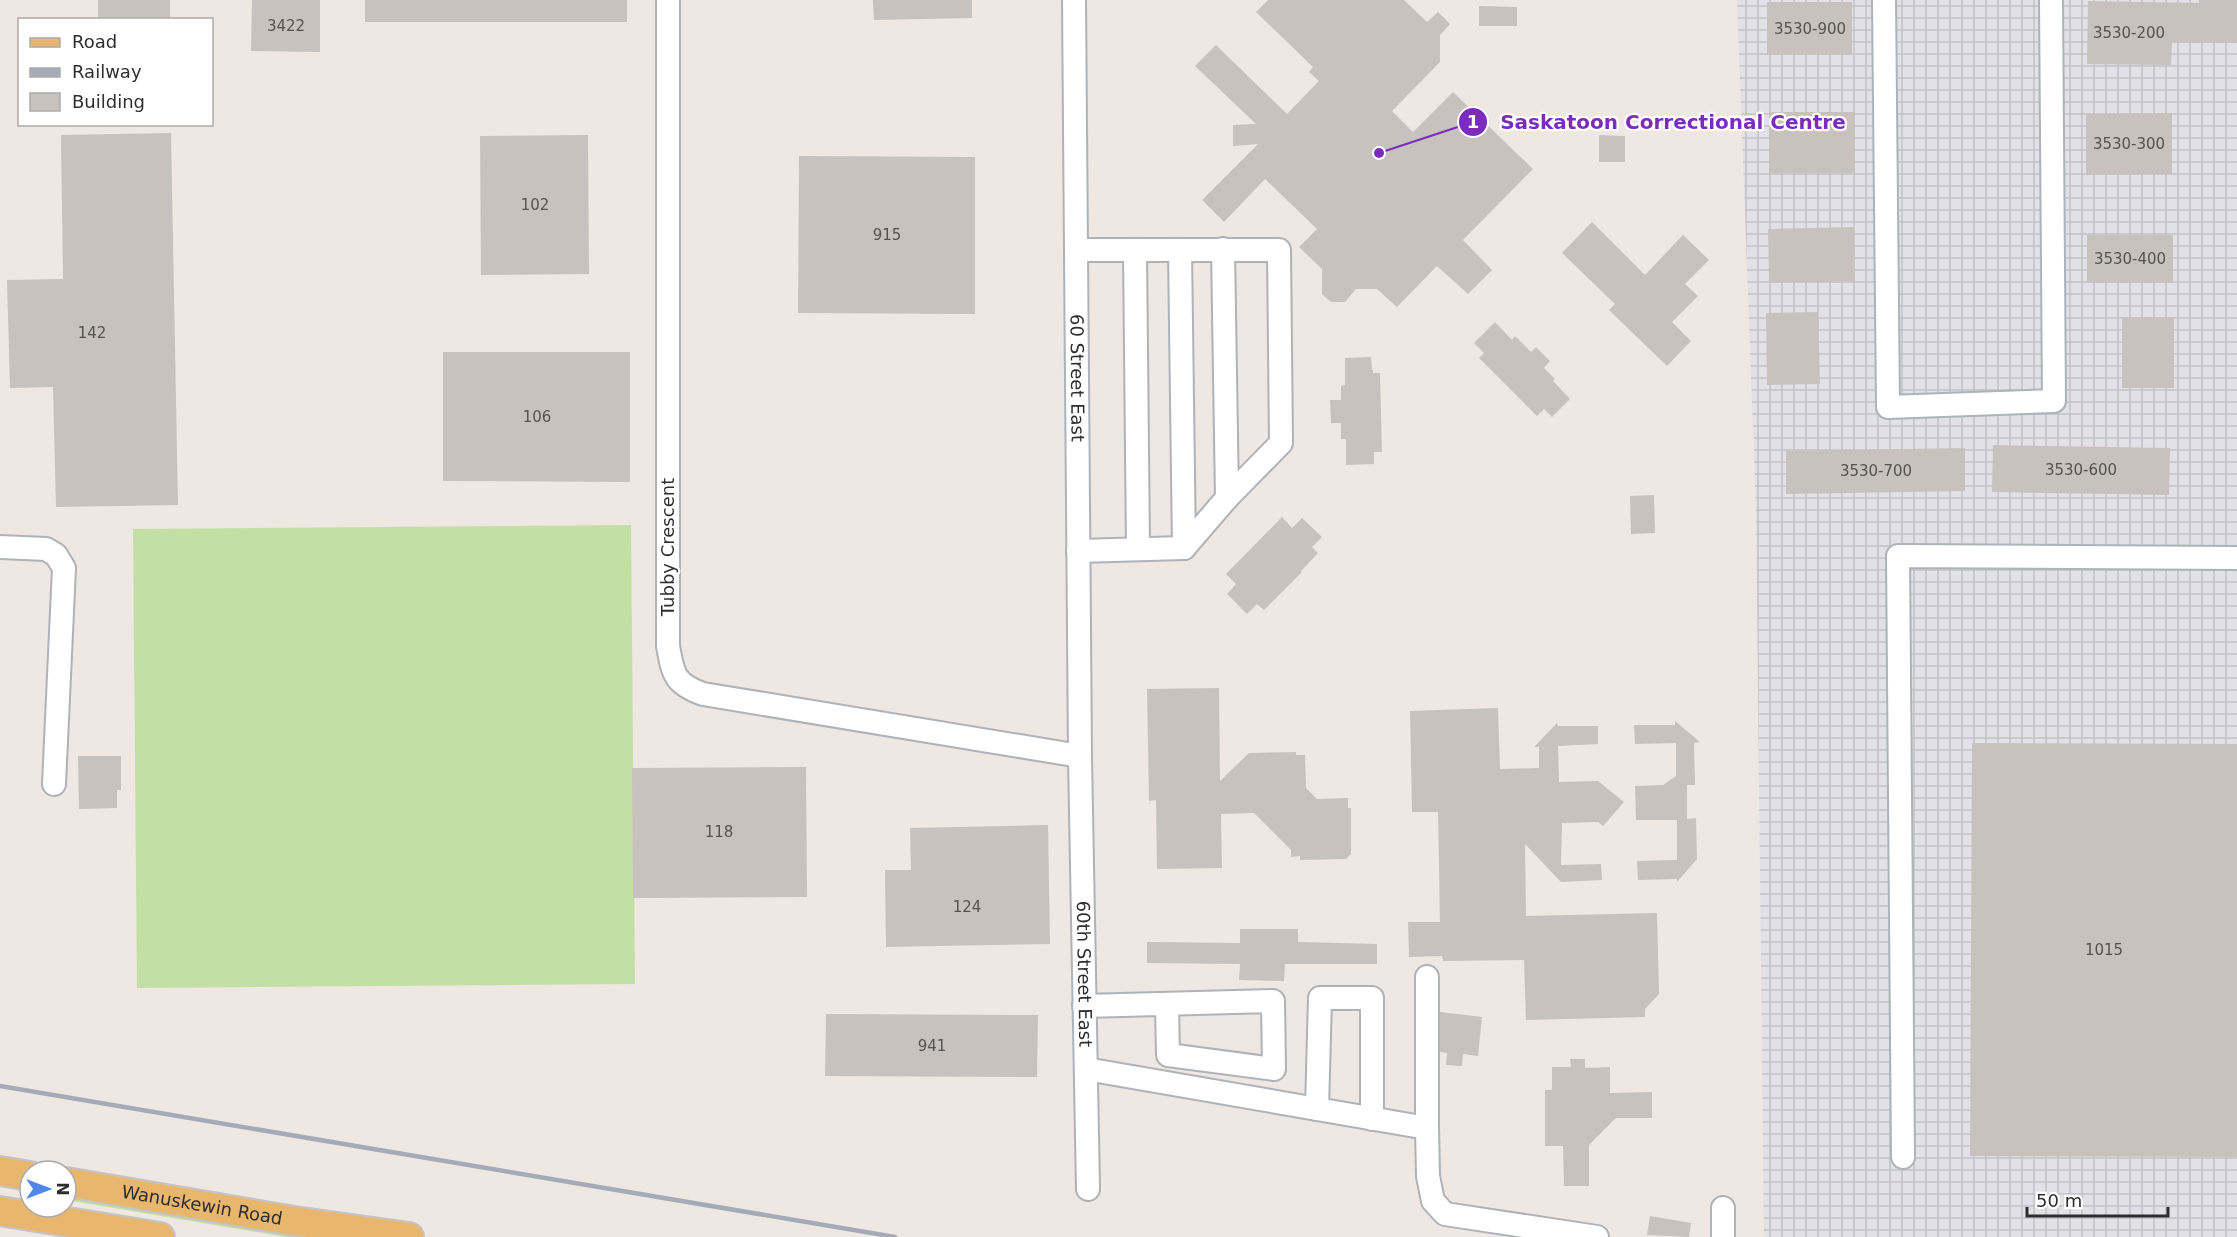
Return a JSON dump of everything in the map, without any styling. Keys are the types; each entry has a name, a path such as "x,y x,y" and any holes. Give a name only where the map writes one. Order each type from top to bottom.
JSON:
{"main road":[{"path":"0,1171 18,1174"},
{"name":"Wanuskewin Road","path":"78,1184 294,1221 409,1237"},
{"path":"0,1211 160,1237"}],"street":[{"name":"Tubby Crescent","path":"668,0 668,646 676,678 688,688 703,694 1080,756"},
{"name":"60 Street East","path":"1074,0 1080,756"},
{"path":"1884,0 1888,407 2054,401 2051,0"},
{"path":"1223,249 1227,498"},
{"path":"1076,250 1279,250 1281,443 1227,498 1184,548 1078,551"},
{"path":"1135,250 1138,549"},
{"path":"1180,250 1184,548"},
{"path":"0,547 45,549 56,555 64,568 54,784"},
{"path":"1903,1157 1898,556 2237,558"},
{"name":"60th Street East","path":"1080,756 1088,1189"},
{"path":"1427,977 1428,1176 1434,1201 1445,1214 1597,1237"},
{"path":"1317,1109 1320,998 1372,998 1372,1119"},
{"path":"1084,1006 1273,1001 1274,1069 1168,1055 1167,1005"},
{"path":"1086,1069 1427,1128"},
{"path":"1723,1208 1723,1237"}],"shaded area":[{"path":"1737,0 2237,0 2237,1237 1764,1237 1756,506"}],"green space":[{"path":"631,525 635,984 137,988 133,529"},
{"path":"78,1194 333,1237 286,1237 78,1202"}],"building":[{"path":"98,0 170,0 170,18 98,18"},
{"path":"252,0 320,0 320,52 251,51"},
{"path":"365,0 627,0 627,22 365,22"},
{"path":"873,0 972,0 972,18 874,20"},
{"path":"1268,0 1404,0 1427,22 1438,12 1450,24 1440,35 1440,62 1392,111 1413,132 1453,92 1533,169 1463,240 1492,270 1468,294 1437,266 1397,307 1377,289 1356,289 1345,302 1331,302 1322,294 1322,269 1299,247 1317,229 1265,179 1224,222 1202,200 1258,144 1233,146 1233,125 1256,124 1195,66 1216,45 1287,114 1319,81 1309,72 1313,67 1256,12"},
{"path":"2199,0 2237,0 2237,43 2172,43 2171,65 2087,64 2088,1 2199,3"},
{"path":"1767,2 1852,2 1852,55 1767,55"},
{"path":"1479,6 1517,7 1517,26 1479,26"},
{"path":"1769,112 1855,112 1855,173 1769,173"},
{"path":"2172,113 2172,174 2086,175 2086,114"},
{"path":"171,133 178,505 56,507 53,387 10,388 7,280 63,279 61,135"},
{"path":"588,135 589,274 481,275 480,136"},
{"path":"1599,135 1625,136 1625,162 1599,162"},
{"path":"799,156 975,157 975,314 798,313"},
{"path":"1592,222 1645,275 1683,235 1709,260 1685,284 1698,296 1672,322 1691,341 1667,366 1609,310 1615,304 1562,253"},
{"path":"1854,227 1855,281 1769,283 1768,229"},
{"path":"2087,235 2173,235 2173,283 2087,283"},
{"path":"1818,312 1820,384 1767,385 1766,313"},
{"path":"2122,317 2174,317 2174,388 2122,388"},
{"path":"1495,322 1512,340 1515,336 1531,352 1536,347 1550,361 1544,368 1570,399 1552,417 1544,409 1537,416 1479,358 1484,353 1474,343"},
{"path":"443,352 630,352 630,482 443,481"},
{"path":"1371,357 1373,373 1380,373 1382,452 1374,452 1374,464 1346,465 1346,439 1341,439 1341,423 1331,423 1330,400 1341,400 1341,386 1345,385 1345,358"},
{"path":"1993,445 2170,448 2169,495 1992,492"},
{"path":"1965,448 1965,491 1786,494 1786,451"},
{"path":"1654,495 1655,533 1631,534 1630,496"},
{"path":"1282,517 1292,528 1302,518 1322,537 1312,547 1318,553 1264,610 1257,604 1247,614 1227,594 1236,584 1226,574"},
{"path":"1219,688 1220,781 1249,753 1296,752 1296,755 1305,755 1306,788 1317,799 1348,798 1348,808 1351,808 1351,854 1346,859 1300,860 1300,856 1291,857 1291,850 1254,813 1221,814 1222,868 1157,869 1156,800 1149,801 1147,689"},
{"path":"1498,708 1500,769 1539,768 1539,747 1534,747 1557,723 1558,726 1598,726 1598,744 1558,746 1559,782 1598,781 1624,802 1603,826 1598,822 1562,823 1561,865 1601,864 1602,880 1561,882 1525,844 1526,916 1657,913 1659,994 1645,1009 1645,1017 1526,1020 1524,960 1443,961 1442,956 1409,957 1408,922 1440,922 1438,812 1412,812 1410,711"},
{"path":"1675,721 1700,742 1694,743 1695,785 1687,785 1687,819 1696,818 1697,859 1677,882 1677,879 1638,880 1637,861 1677,860 1677,820 1636,820 1635,786 1663,785 1676,776 1676,743 1635,744 1634,725 1675,725"},
{"path":"1972,743 2237,744 2237,1157 1970,1156"},
{"path":"78,756 121,756 121,790 117,790 117,808 79,809"},
{"path":"806,767 807,897 633,898 632,768"},
{"path":"1048,825 1050,944 886,947 885,870 911,870 910,828"},
{"path":"1240,929 1298,929 1298,942 1377,944 1377,964 1285,964 1284,981 1239,980 1240,964 1147,963 1147,942 1240,943"},
{"path":"1440,1012 1482,1017 1478,1056 1463,1054 1462,1066 1446,1065 1447,1053 1440,1052"},
{"path":"826,1014 1038,1015 1037,1077 825,1076"},
{"path":"1570,1059 1585,1059 1585,1068 1610,1067 1610,1093 1652,1092 1652,1118 1616,1118 1589,1145 1589,1186 1564,1186 1563,1146 1545,1146 1545,1090 1552,1090 1552,1067 1571,1067"},
{"path":"1650,1216 1691,1223 1689,1237 1647,1235"}],"railway":[{"path":"0,1086 895,1237"}],"place":[{"name":"Saskatoon Correctional Centre","path":"1379,153"}]}
